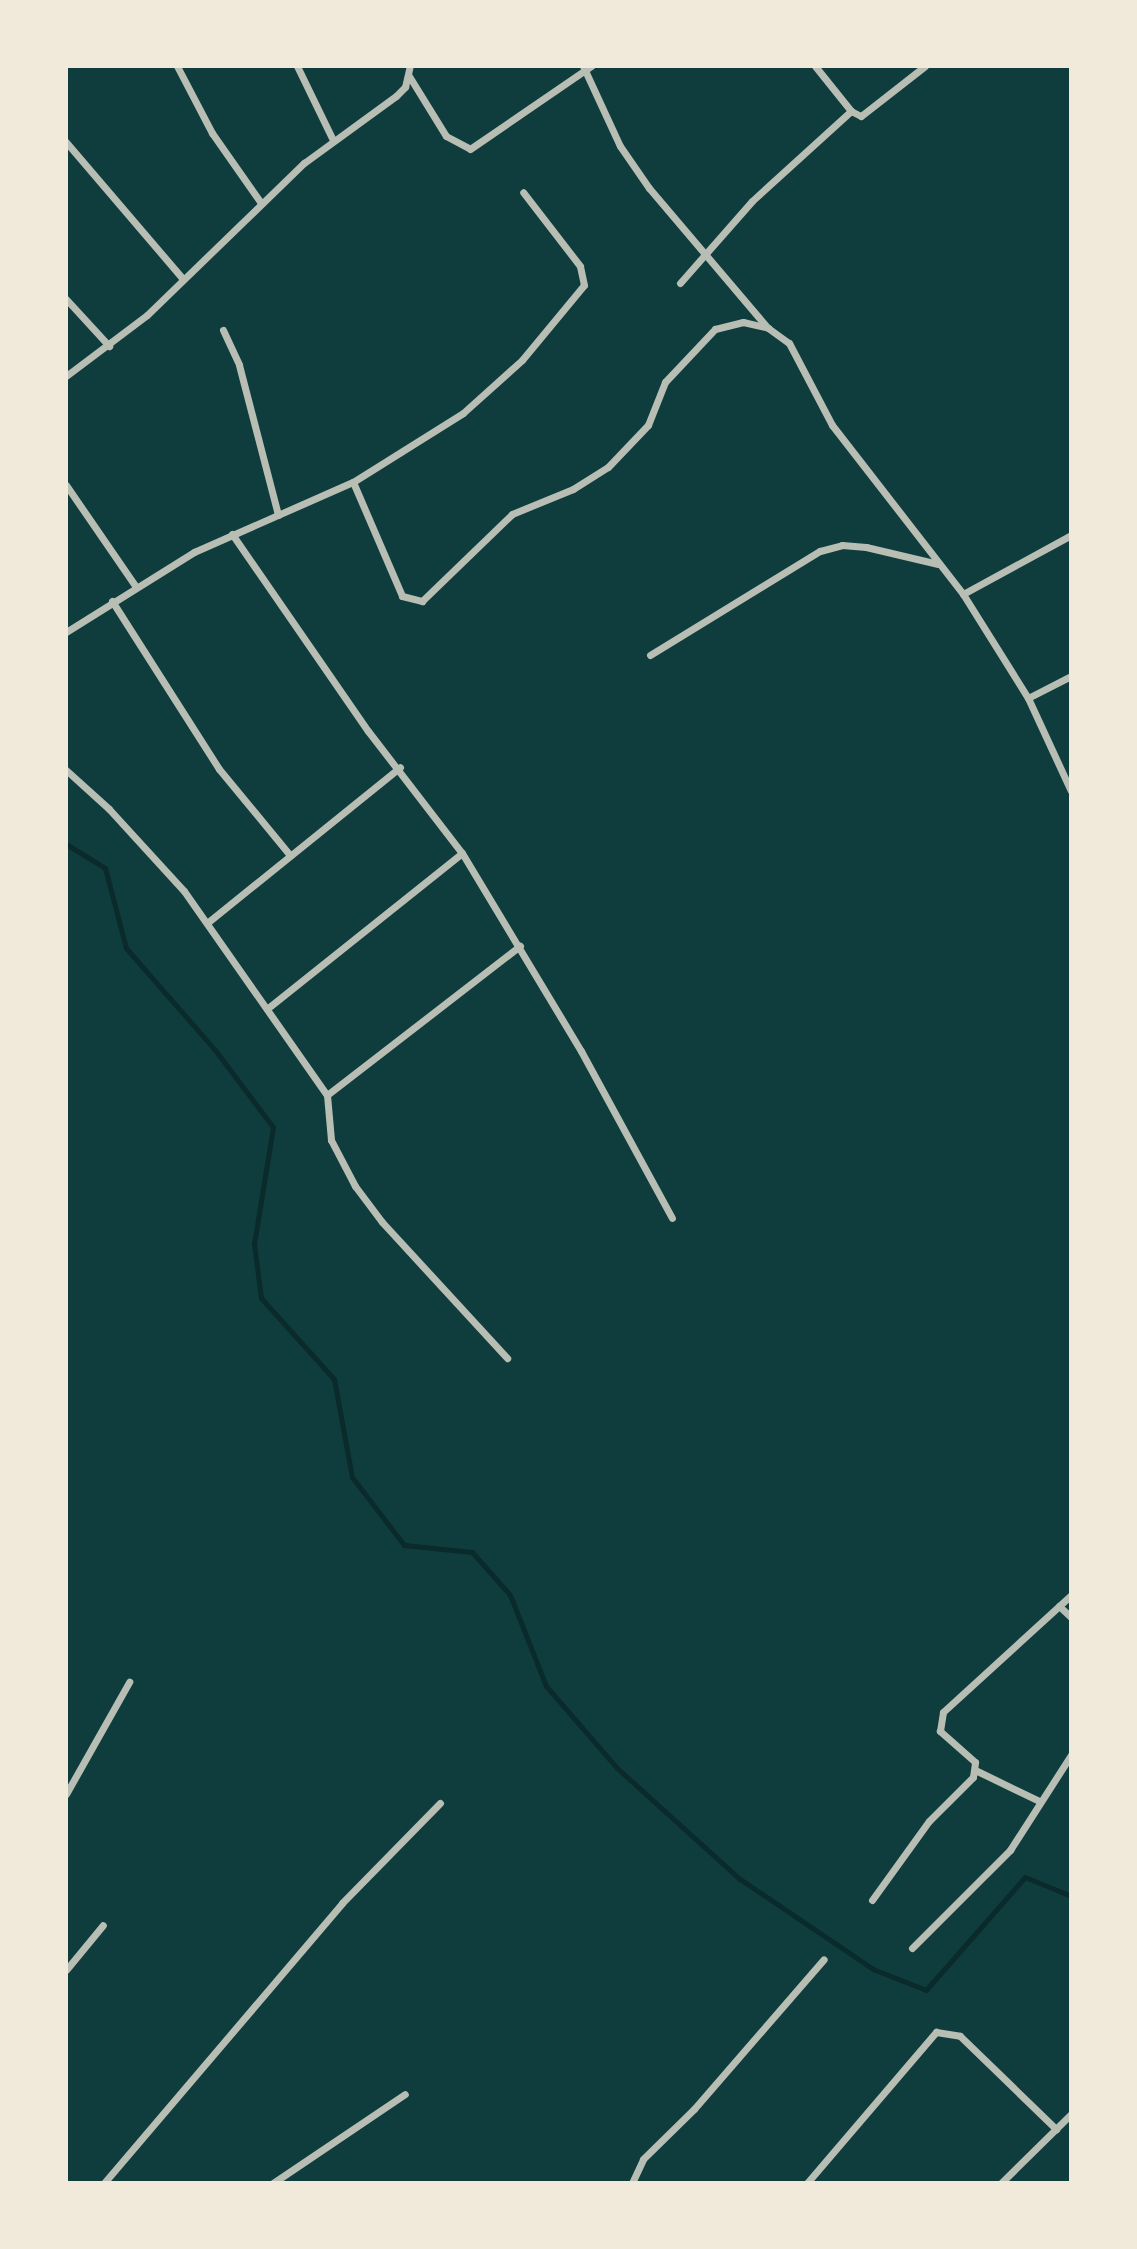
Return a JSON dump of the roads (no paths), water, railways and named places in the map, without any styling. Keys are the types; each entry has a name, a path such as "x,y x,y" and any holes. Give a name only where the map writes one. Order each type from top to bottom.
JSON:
{"street":[{"path":"177,66 212,133 261,203"},
{"path":"297,66 333,140"},
{"path":"66,376 109,346 333,140 396,96 409,76 410,66"},
{"path":"815,66 851,111 867,114 925,66"},
{"path":"409,76 446,136 470,149 586,67 620,146 649,188 708,251 768,328 789,343 832,425 963,594 1028,698 1071,791"},
{"path":"680,283 752,201 851,111"},
{"path":"66,142 183,279"},
{"path":"66,632 112,601 232,534 353,482 463,413 522,360 580,295 580,266 523,192"},
{"path":"66,299 109,346"},
{"path":"353,482 402,596 422,601 512,514 608,467 648,425 665,382 715,329 743,322 768,328"},
{"path":"223,330 239,365 278,515"},
{"path":"66,485 136,587"},
{"path":"232,534 368,731 400,767 462,853 520,946 672,1218"},
{"path":"963,594 1071,535"},
{"path":"650,655 820,551 842,545 866,547 938,564"},
{"path":"112,601 219,769 290,855"},
{"path":"1028,698 1071,676"},
{"path":"207,923 400,767"},
{"path":"66,770 150,851 207,923 327,1095 331,1140 355,1186 382,1222 507,1358"},
{"path":"268,1008 462,853"},
{"path":"327,1095 520,946"},
{"path":"1039,1801 975,1770 969,1757 943,1737 939,1723 943,1712 1071,1595"},
{"path":"1059,1606 1071,1617"},
{"path":"66,1794 129,1682"},
{"path":"912,1948 1010,1850 1071,1755"},
{"path":"1063,1764 1071,1773"},
{"path":"872,1900 975,1770"},
{"path":"104,2183 342,1903 440,1803"},
{"path":"66,1970 103,1925"},
{"path":"632,2183 643,2159 694,2109 824,1959"},
{"path":"807,2183 936,2032 960,2036 1056,2129"},
{"path":"273,2183 405,2094"},
{"path":"1001,2183 1071,2114"}],"waterway":[{"path":"66,844 105,868 126,948 215,1050 273,1127 254,1244 261,1298 334,1379 352,1477 404,1545 472,1552 510,1595 546,1686 617,1768 740,1879 873,1969 926,1990 1025,1877 1071,1896"}]}
